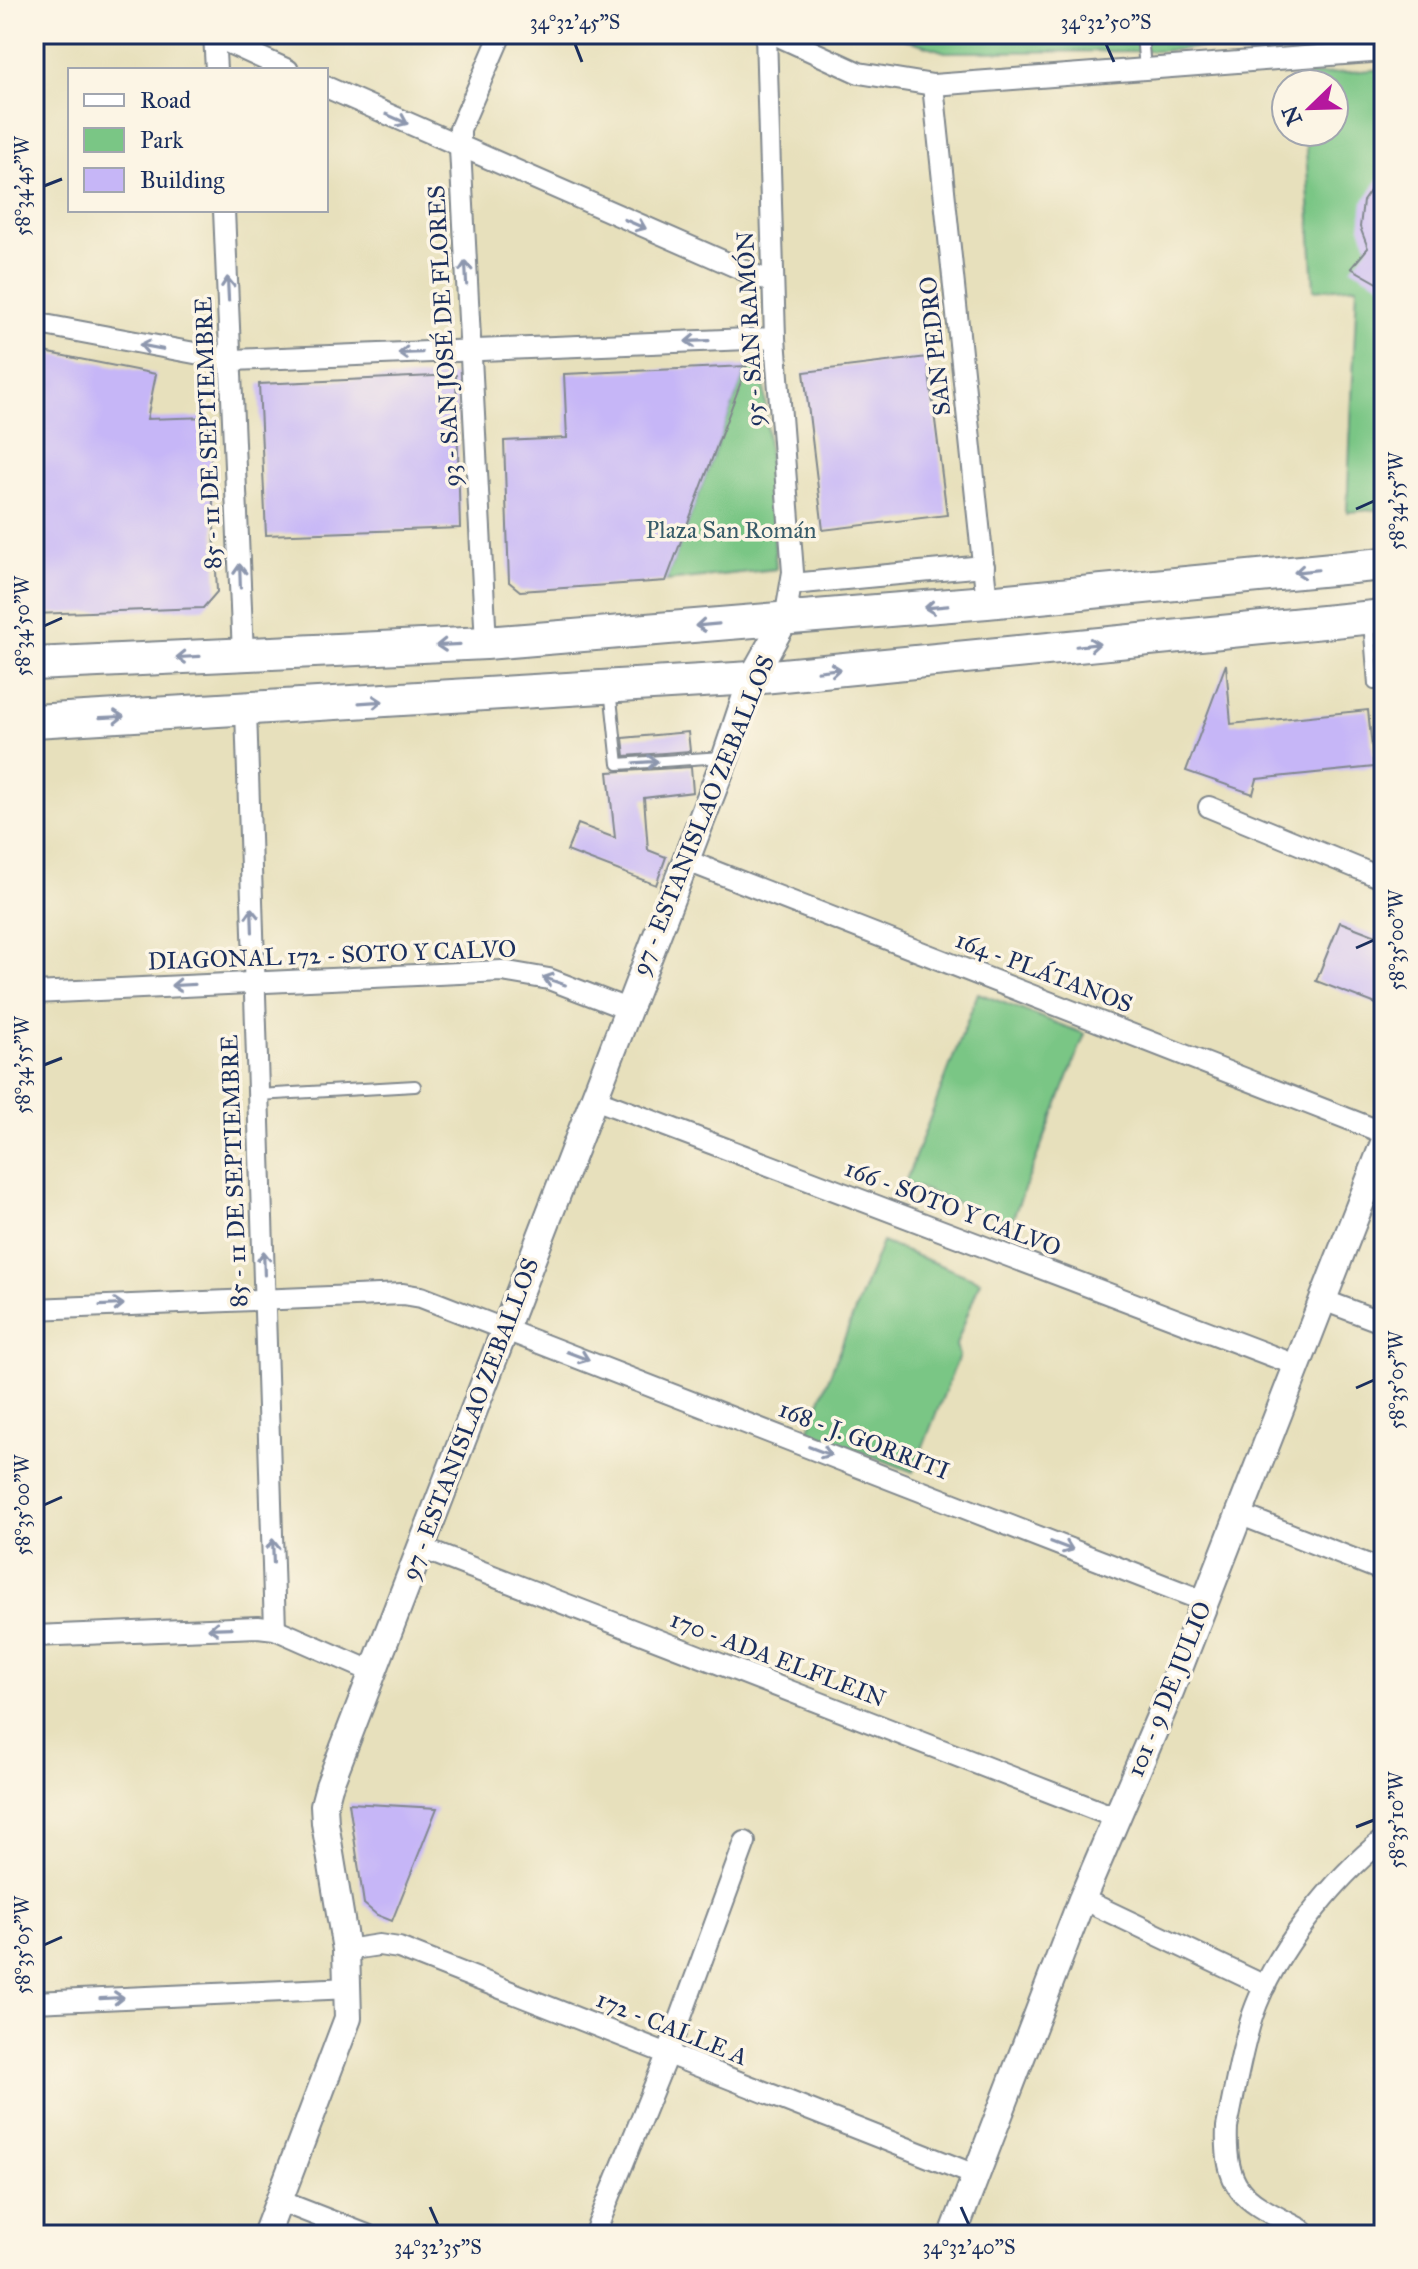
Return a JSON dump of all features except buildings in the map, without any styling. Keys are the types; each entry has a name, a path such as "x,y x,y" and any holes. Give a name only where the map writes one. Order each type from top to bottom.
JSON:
{"main road":[{"path":"34,664 486,643 987,602 1384,564"},
{"path":"34,721 752,678 1376,616"}],"street":[{"name":"93 - SAN JOSÉ DE FLORES","path":"486,643 460,129 501,34"},
{"name":"95 - SAN RAMÓN","path":"766,34 775,338 792,584 785,619"},
{"path":"774,34 859,73 933,85 1145,72 1384,51"},
{"path":"216,68 213,35 284,68"},
{"name":"SAN PEDRO","path":"933,85 987,602"},
{"path":"328,88 773,283"},
{"name":"85 - 11 DE SEPTIEMBRE","path":"224,212 243,654"},
{"path":"34,323 232,360 775,338"},
{"path":"792,584 984,566"},
{"name":"97 - ESTANISLAO ZEBALLOS","path":"266,2235 344,2036 350,1988 324,1805 592,1098 726,756 752,678 785,619"},
{"name":"85 - 11 DE SEPTIEMBRE","path":"246,710 275,1629"},
{"path":"1209,807 1384,879"},
{"name":"164 - PLÁTANOS","path":"685,860 1384,1133"},
{"name":"DIAGONAL 172 - SOTO Y CALVO","path":"34,993 502,971 549,979 627,1009"},
{"name":"166 - SOTO Y CALVO","path":"592,1098 1296,1365"},
{"name":"101 - 9 DE JULIO","path":"953,2235 1082,1899 1239,1514 1384,1143"},
{"name":"168 - J. GORRITI","path":"34,1309 403,1294 421,1297 1204,1601"},
{"path":"1323,1300 1384,1323"},
{"path":"1239,1514 1384,1571"},
{"name":"170 - ADA ELFLEIN","path":"421,1548 1117,1818"},
{"path":"34,1636 275,1629 373,1672"},
{"path":"1305,2233 1245,2199 1231,2172 1226,2146 1243,2056 1265,1986 1349,1870 1384,1839"},
{"path":"594,2235 667,2055 745,1842"},
{"path":"1082,1899 1265,1986"},
{"name":"172 - CALLE A","path":"346,1950 379,1945 399,1948 975,2175"},
{"path":"34,2002 350,1988"},
{"path":"280,2201 367,2235"}],"lane":[{"path":"1142,34 1145,72"},
{"path":"1374,684 1376,616"},
{"path":"609,687 618,764 726,756"},
{"path":"258,1095 415,1086"}],"green space":[{"path":"890,34 1353,34 1162,51 945,52"},
{"path":"1384,69 1384,509 1347,512 1357,286 1314,290 1306,148 1350,148 1350,72"},
{"name":"Plaza San Román","path":"763,365 776,569 666,581 747,366"},
{"path":"978,993 1085,1034 1011,1223 905,1183"},
{"path":"882,1242 980,1281 956,1345 959,1356 913,1472 808,1431"}]}
